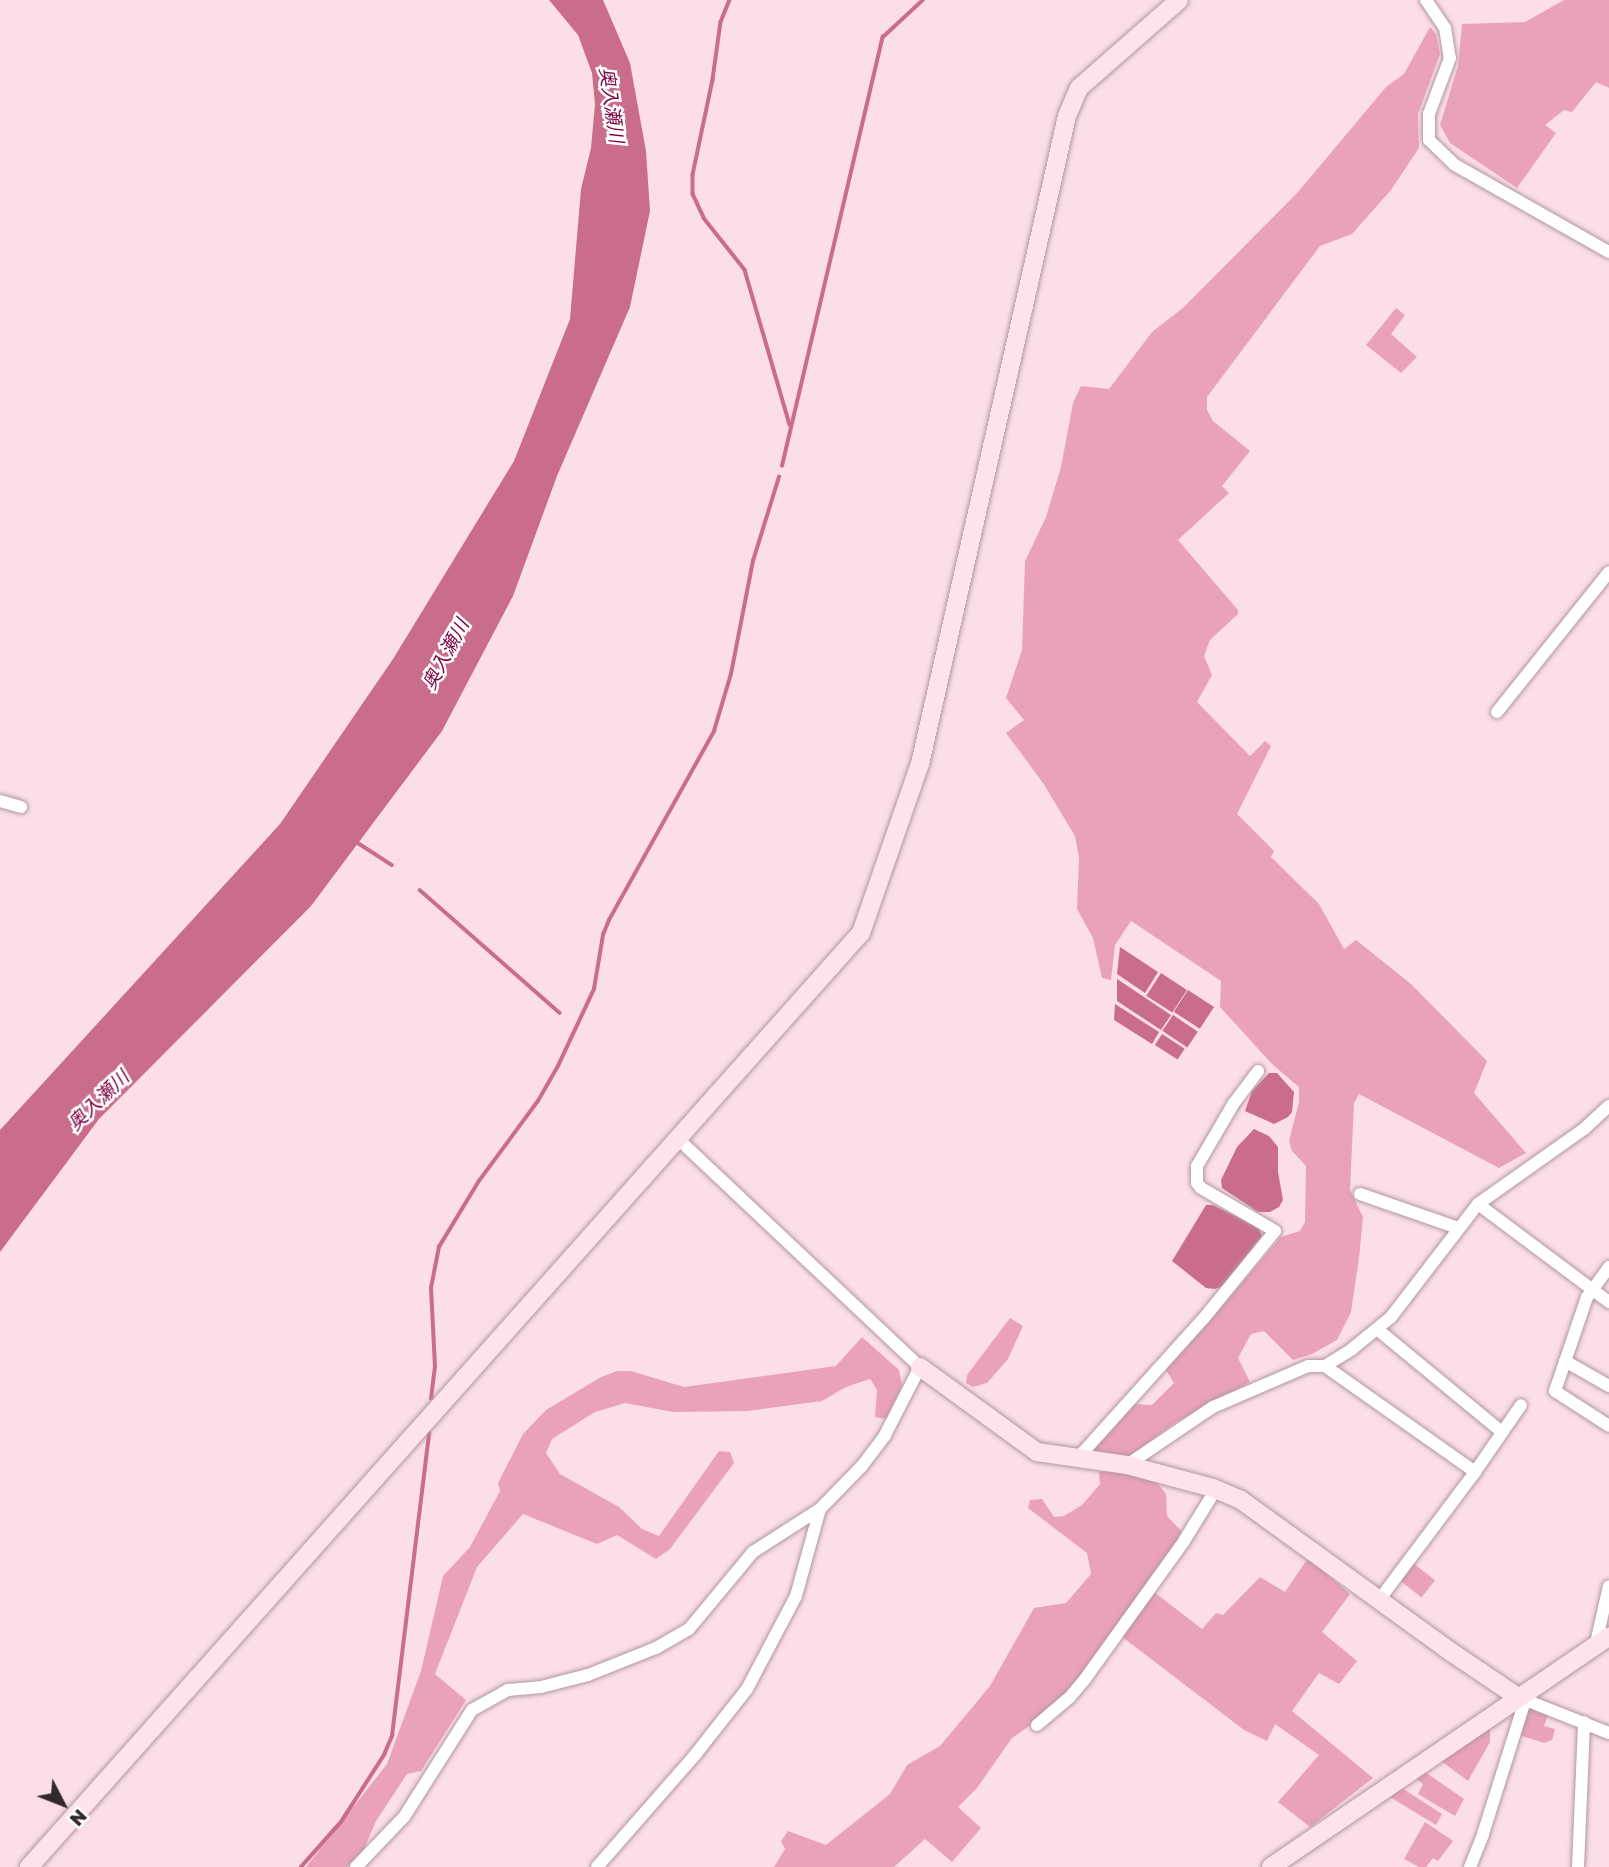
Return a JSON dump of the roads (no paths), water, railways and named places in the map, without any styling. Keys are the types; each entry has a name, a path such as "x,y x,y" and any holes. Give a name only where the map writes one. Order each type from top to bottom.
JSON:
{"street":[{"path":"29,1867 855,941 866,924 920,764 1067,116 1079,88 1179,0"},
{"path":"1426,0 1446,28 1450,58 1429,114 1429,140 1455,165 1609,252"},
{"path":"1497,712 1609,572"},
{"path":"0,801 22,807"},
{"path":"1077,1459 1204,1318 1275,1231 1201,1188 1197,1183 1197,1166 1258,1071"},
{"path":"1325,1366 1391,1317 1478,1204 1584,1129 1609,1106"},
{"path":"677,1139 920,1367 1030,1448 1077,1459 1127,1465 1216,1489 1241,1500 1522,1699 1609,1733"},
{"path":"1360,1194 1458,1228"},
{"path":"1478,1204 1609,1302"},
{"path":"1609,1267 1592,1290 1555,1391 1609,1426"},
{"path":"1377,1329 1502,1432"},
{"path":"1565,1360 1609,1386"},
{"path":"1127,1465 1213,1408 1308,1366 1325,1366 1475,1472"},
{"path":"356,1867 404,1817 460,1724 472,1710 508,1690 563,1683 676,1639 701,1615 754,1552 820,1509 862,1466 885,1436 920,1367"},
{"path":"1379,1600 1475,1472 1521,1405"},
{"path":"1037,1725 1070,1697 1085,1679 1173,1557 1216,1489"},
{"path":"597,1867 695,1755 747,1689 796,1596 820,1509"},
{"path":"1271,1867 1522,1699 1602,1640 1609,1586"},
{"path":"1469,1867 1483,1835 1522,1699"},
{"path":"1578,1867 1584,1722"}],"water":[{"name":"奥入瀬川","path":"549,0 603,0 630,63 646,151 650,211 630,307 557,476 513,596 442,731 311,906 99,1119 0,1252 0,1130 280,824 393,659 514,461 570,319 581,189 591,148 595,104 592,73 578,35"},
{"path":"1120,947 1158,972 1145,993 1117,974"},
{"path":"1161,973 1187,990 1172,1013 1146,996"},
{"path":"1117,979 1171,1015 1161,1030 1117,1001"},
{"path":"1188,990 1214,1007 1200,1029 1174,1012"},
{"path":"1115,1004 1159,1032 1152,1044 1114,1020"},
{"path":"1173,1015 1198,1032 1187,1048 1162,1031"},
{"path":"1162,1034 1185,1049 1178,1060 1155,1045"},
{"path":"1269,1073 1277,1073 1294,1092 1292,1112 1274,1124 1245,1111 1252,1091"},
{"path":"1254,1129 1269,1136 1278,1147 1278,1172 1283,1200 1279,1207 1270,1212 1258,1212 1222,1188 1221,1180 1237,1147"},
{"path":"1206,1205 1213,1205 1259,1228 1262,1236 1221,1287 1215,1289 1206,1288 1172,1261"}],"waterway":[{"path":"730,0 721,22 713,80 693,175 693,194 704,218 745,270 790,425"},
{"path":"782,466 883,37 923,0"},
{"path":"431,1399 435,1367 431,1288 439,1247 479,1181 538,1101 558,1066 594,989 603,935 609,920 714,731 731,674 753,561 779,477"},
{"path":"355,841 392,865"},
{"path":"420,890 560,1013"},
{"path":"301,1867 341,1822 384,1755 392,1736 429,1433"}]}
